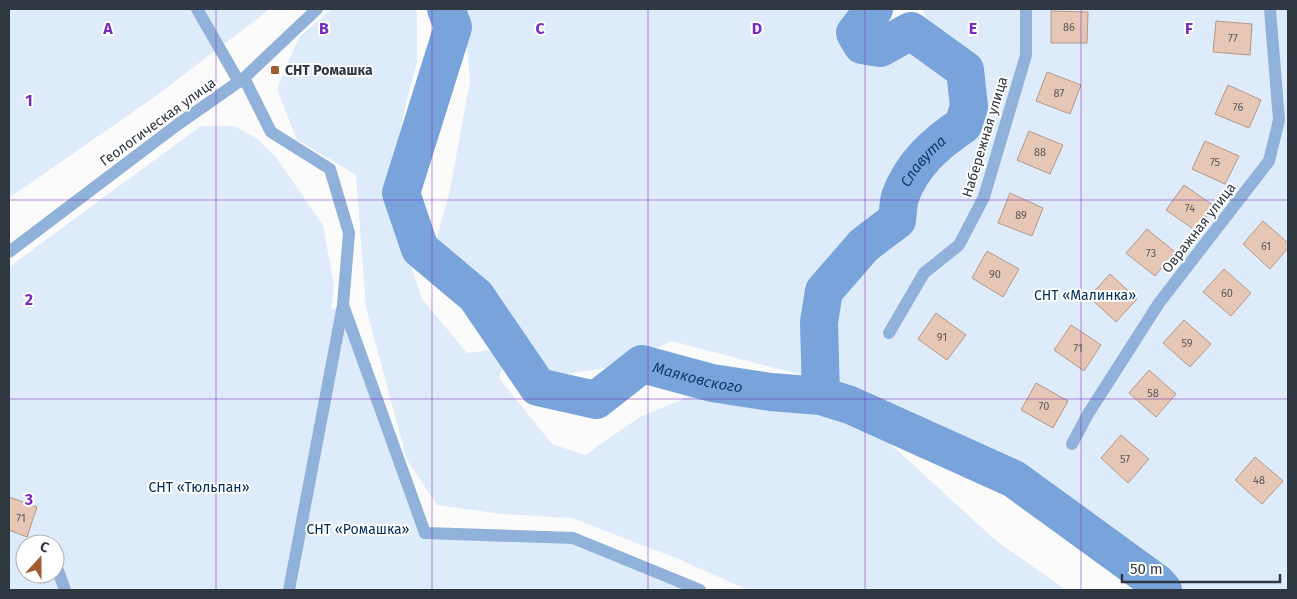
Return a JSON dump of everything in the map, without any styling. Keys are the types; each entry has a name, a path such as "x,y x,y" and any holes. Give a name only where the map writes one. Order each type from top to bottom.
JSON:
{"street":[{"path":"197,9 242,80 271,132 330,169 349,233 343,305 289,590"},
{"name":"Геологическая улица","path":"9,252 177,125 242,80 317,9"},
{"name":"Набережная улица","path":"889,333 924,273 959,245 984,197 1026,55 1026,9"},
{"name":"Овражная улица","path":"1072,444 1088,414 1159,303 1269,160 1279,120 1270,9"},
{"path":"343,305 424,533 573,538 700,590"}],"green space":[{"path":"9,9 270,9 153,98 9,198"},
{"path":"332,9 415,9 417,12 417,62 404,111 394,169 406,252 422,299 467,353 497,349 505,362 499,378 552,444 585,455 640,417 700,392 809,408 884,438 995,540 1066,590 748,590 676,558 572,518 501,514 437,505 407,460 366,308 356,175 297,140 277,89 299,37"},
{"path":"464,9 857,9 850,15 835,36 857,54 874,57 927,37 958,100 918,153 875,224 827,277 811,318 802,375 671,341 620,366 545,377 506,311 436,241 450,190 470,81"},
{"name":"СНТ «Малинка»","path":"922,9 1288,9 1288,590 1157,590 1045,501 821,396 819,322 897,220 900,198 918,164 940,141 960,101"},
{"path":"201,126 234,126 256,138 275,156 323,225 334,286 331,310 343,305 425,533 573,538 700,590 9,590 9,267"}],"building":[{"path":"1051,11 1088,12 1087,43 1051,43"},
{"path":"1216,21 1252,24 1250,55 1213,52"},
{"path":"1047,72 1081,85 1070,114 1036,101"},
{"path":"1228,85 1261,100 1249,128 1215,114"},
{"path":"1029,131 1063,145 1050,174 1017,160"},
{"path":"1205,141 1239,156 1225,184 1192,169"},
{"path":"1184,185 1214,206 1196,231 1166,210"},
{"path":"1010,193 1043,208 1032,236 998,223"},
{"path":"1263,221 1288,243 1288,248 1270,269 1243,244"},
{"path":"1147,229 1175,252 1155,276 1126,253"},
{"path":"987,251 1019,269 1003,297 972,278"},
{"path":"1224,269 1251,293 1231,316 1203,292"},
{"path":"1110,274 1137,299 1116,322 1089,297"},
{"path":"936,313 966,335 947,360 918,339"},
{"path":"1184,320 1211,344 1190,367 1163,343"},
{"path":"1071,325 1101,345 1084,371 1054,350"},
{"path":"1149,370 1176,394 1156,417 1129,393"},
{"path":"1036,383 1068,401 1053,428 1021,410"},
{"path":"1121,435 1149,459 1128,483 1101,458"},
{"path":"1255,457 1283,481 1262,504 1235,480"},
{"path":"9,497 37,507 28,534 19,534 9,530"}],"waterway":[{"name":"Маяковского","path":"446,9 453,27 401,193 420,249 476,296 538,387 596,400 642,364 712,383 771,392 821,396 850,405 1014,479 1157,583 1163,590"},
{"name":"Славута","path":"821,396 819,322 824,291 864,245 897,220 900,197 911,174 934,147 963,125 969,107 965,70 911,31 880,48 862,45 855,33 874,9"}],"place":[{"name":"СНТ Ромашка","path":"275,70"}],"park label":[{"name":"СНТ «Тюльпан»","path":"199,487"},
{"name":"СНТ «Ромашка»","path":"358,529"}]}
